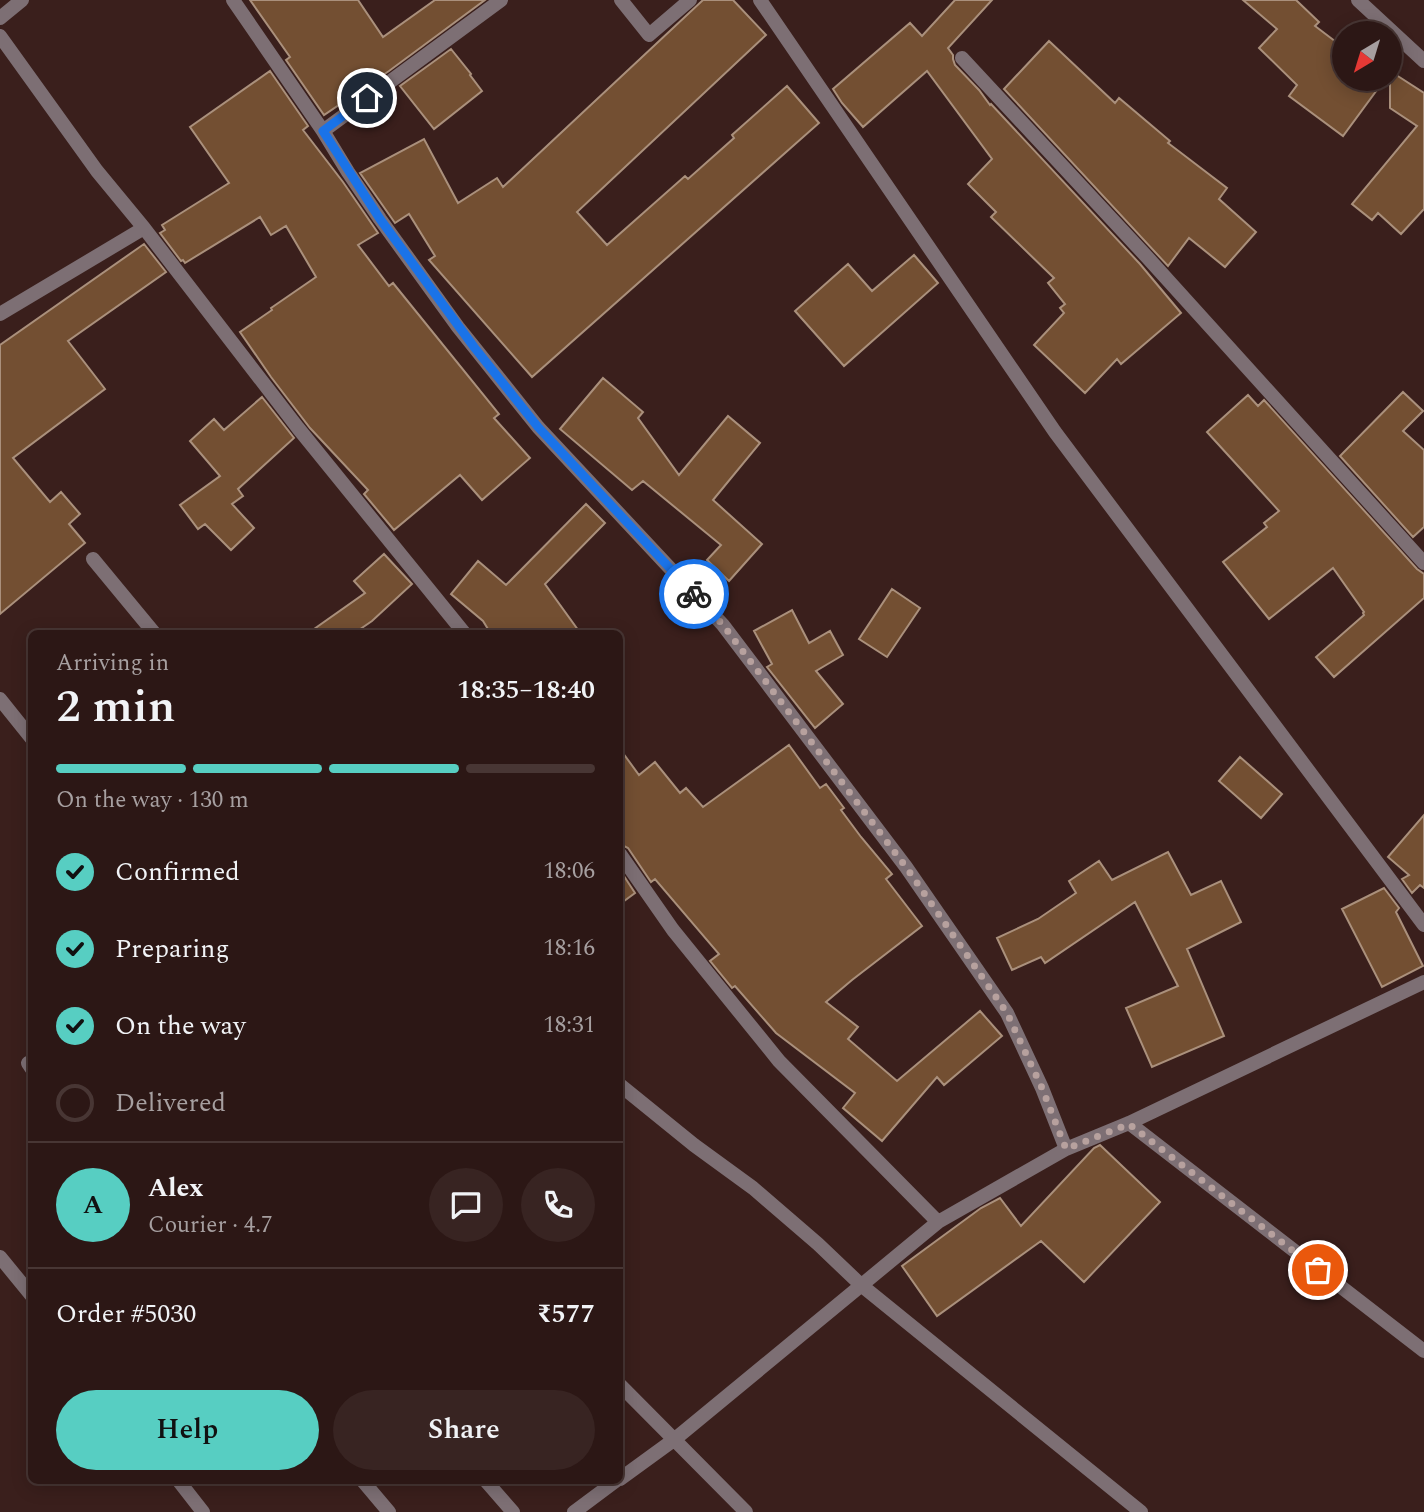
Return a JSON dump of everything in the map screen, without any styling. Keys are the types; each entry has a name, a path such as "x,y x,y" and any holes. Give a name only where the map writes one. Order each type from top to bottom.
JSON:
{"street":[{"path":"0,18 22,0"},
{"path":"233,0 380,219 466,337 538,427 723,625 906,867 1007,1013 1042,1088 1066,1149"},
{"path":"323,131 501,0"},
{"path":"621,0 649,35 690,0"},
{"path":"760,0 1055,432 1424,925"},
{"path":"1358,0 1424,61"},
{"path":"0,36 97,171 298,428 462,630"},
{"path":"962,58 1147,257 1424,564"},
{"path":"0,314 144,228"},
{"path":"93,559 152,630"},
{"path":"0,699 28,734"},
{"path":"623,858 673,930 779,1060 939,1222"},
{"path":"623,1476 675,1439 939,1222 1066,1149 1129,1124 1424,982"},
{"path":"623,1087 753,1188 861,1285 1142,1512"},
{"path":"1129,1124 1424,1351"},
{"path":"0,1256 28,1291"},
{"path":"623,1388 746,1512"},
{"path":"181,1484 204,1512"},
{"path":"365,1484 389,1512"},
{"path":"488,1484 513,1512"},
{"path":"575,1512 613,1484"}],"building":[{"path":"250,0 358,0 383,37 435,0 485,0 324,115 286,60 290,57"},
{"path":"703,0 733,0 766,35 577,212 607,245 685,176 688,179 787,86 819,123 532,377 429,260 435,256 409,214 395,223 360,173 424,139 458,203 497,178 503,187"},
{"path":"955,0 992,0 948,48 955,65 1140,264 1181,313 1121,364 1117,359 1085,393 1034,345 1064,313 1060,308 1065,304 1048,283 1054,278 991,217 996,212 968,184 992,159 927,71 863,127 833,89 910,23 922,36"},
{"path":"1243,0 1296,0 1319,22 1315,26 1332,39 1332,91 1376,91 1343,136 1289,96 1297,85 1259,48 1277,29"},
{"path":"1049,41 1115,103 1119,98 1170,141 1168,143 1227,188 1219,199 1256,232 1225,267 1189,238 1168,266 1004,89"},
{"path":"451,49 482,91 434,129 400,86"},
{"path":"270,71 308,126 303,130 378,233 358,245 389,286 393,283 499,414 494,418 530,458 482,500 460,475 394,530 364,494 368,490 310,428 271,377 240,332 316,277 286,226 271,235 260,217 185,263 160,233 165,230 162,225 229,183 190,127"},
{"path":"1402,79 1424,93 1424,209 1401,234 1378,213 1372,220 1352,204 1417,126 1390,108 1390,91 1402,91"},
{"path":"144,244 166,272 68,341 105,389 13,458 50,502 61,492 80,514 69,524 85,543 0,614 0,345"},
{"path":"914,255 938,283 844,366 795,311 848,264 872,291"},
{"path":"603,378 643,412 638,418 679,475 728,416 760,443 713,500 762,544 729,581 707,560 721,545 643,481 632,490 560,429"},
{"path":"1403,392 1423,411 1403,431 1424,450 1424,527 1413,537 1340,456"},
{"path":"1248,395 1258,406 1264,400 1424,574 1424,598 1334,677 1316,657 1364,615 1364,612 1333,568 1269,619 1223,562 1267,527 1264,523 1279,511 1207,432"},
{"path":"262,397 294,438 238,489 243,496 232,504 254,528 231,550 205,524 198,529 180,505 220,476 190,441 214,419 224,430"},
{"path":"586,504 605,523 545,584 578,630 489,630 483,621 451,594 478,561 506,585"},
{"path":"384,554 412,584 359,630 313,630 365,593 354,581"},
{"path":"892,589 920,608 887,657 859,639"},
{"path":"792,610 809,643 830,631 843,655 816,671 843,704 815,728 767,667 772,664 754,631"},
{"path":"789,745 820,788 826,784 844,808 841,810 892,874 886,879 922,926 826,1002 858,1027 848,1039 897,1081 980,1011 1002,1036 944,1085 937,1077 882,1141 843,1108 855,1093 776,1033 735,986 732,988 710,961 719,954 655,879 651,882 628,848 623,846 623,753 639,775 655,762 680,793 686,788 703,807"},
{"path":"1240,757 1282,794 1261,818 1219,781"},
{"path":"1424,815 1424,888 1420,885 1412,893 1402,879 1409,875 1388,857"},
{"path":"1168,852 1191,895 1221,881 1241,922 1187,949 1224,1036 1152,1067 1126,1008 1178,986 1135,902 1045,963 1041,957 1012,970 997,938 1038,919 1076,893 1069,881 1099,861 1112,880"},
{"path":"623,875 635,893 623,902"},
{"path":"1384,888 1399,908 1396,912 1423,966 1382,987 1342,909"},
{"path":"1100,1145 1160,1202 1084,1282 1041,1241 937,1316 902,1266 981,1208 1000,1198 1021,1226 1094,1148"}],"way so far":[{"path":"694,594 723,625 906,867 1007,1013 1042,1088 1066,1149 1129,1124 1318,1270"}],"route":[{"path":"367,98 323,131 348,173 458,327 538,427 694,594"}]}
